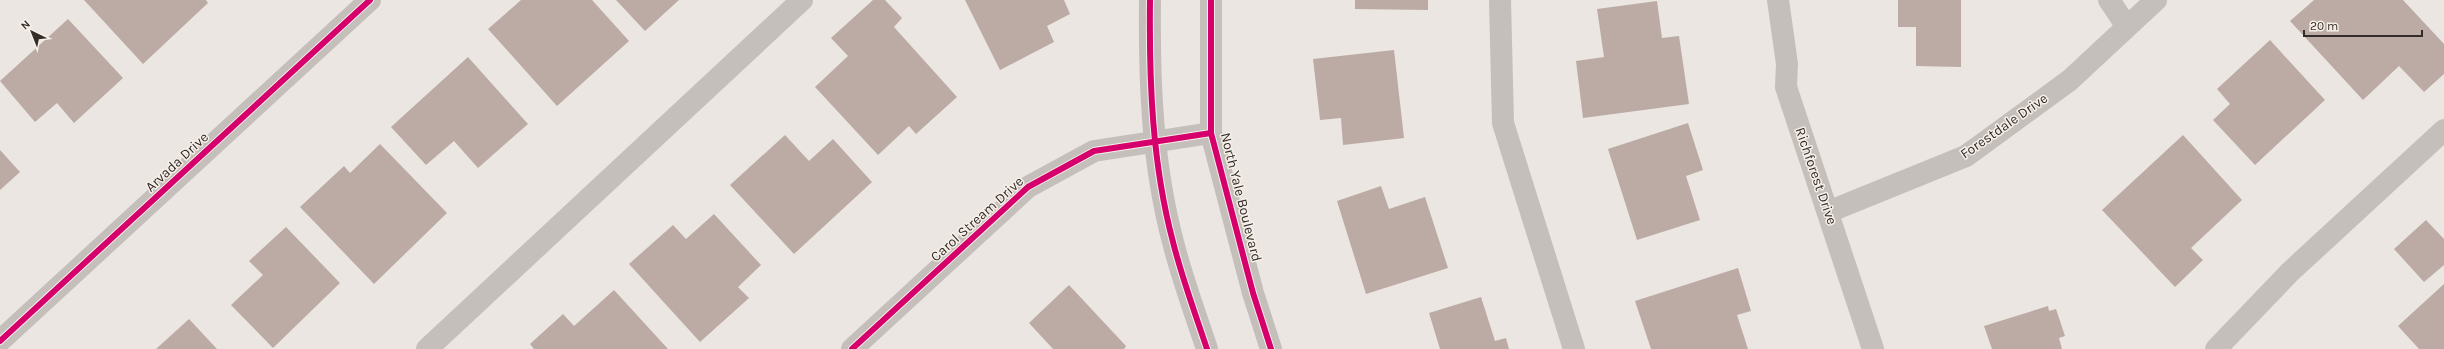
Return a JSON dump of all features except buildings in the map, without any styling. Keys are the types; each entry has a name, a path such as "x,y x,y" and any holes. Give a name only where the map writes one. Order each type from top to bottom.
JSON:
{"street":[{"name":"Arvada Drive","path":"0,341 370,0"},
{"path":"427,349 802,0"},
{"path":"1150,0 1149,54 1154,141 1172,241 1207,349"},
{"name":"North Yale Boulevard","path":"1210,0 1211,133 1253,293 1270,349"},
{"path":"1500,0 1503,123 1574,349"},
{"name":"Richforest Drive","path":"1778,0 1787,64 1786,87 1873,349"},
{"path":"2109,0 2127,27"},
{"name":"Forestdale Drive","path":"1828,212 1966,156 2070,80 2156,0"},
{"path":"2216,349 2290,272 2444,130"},
{"name":"Carol Stream Drive","path":"852,349 1028,187 1094,151 1211,133"}],"cycle path":[{"path":"0,341 370,0"},
{"path":"1150,0 1151,91 1160,182 1177,255 1207,349"},
{"path":"1211,0 1211,133 1253,293 1271,349"},
{"path":"852,349 1028,187 1094,151 1211,133"}]}
